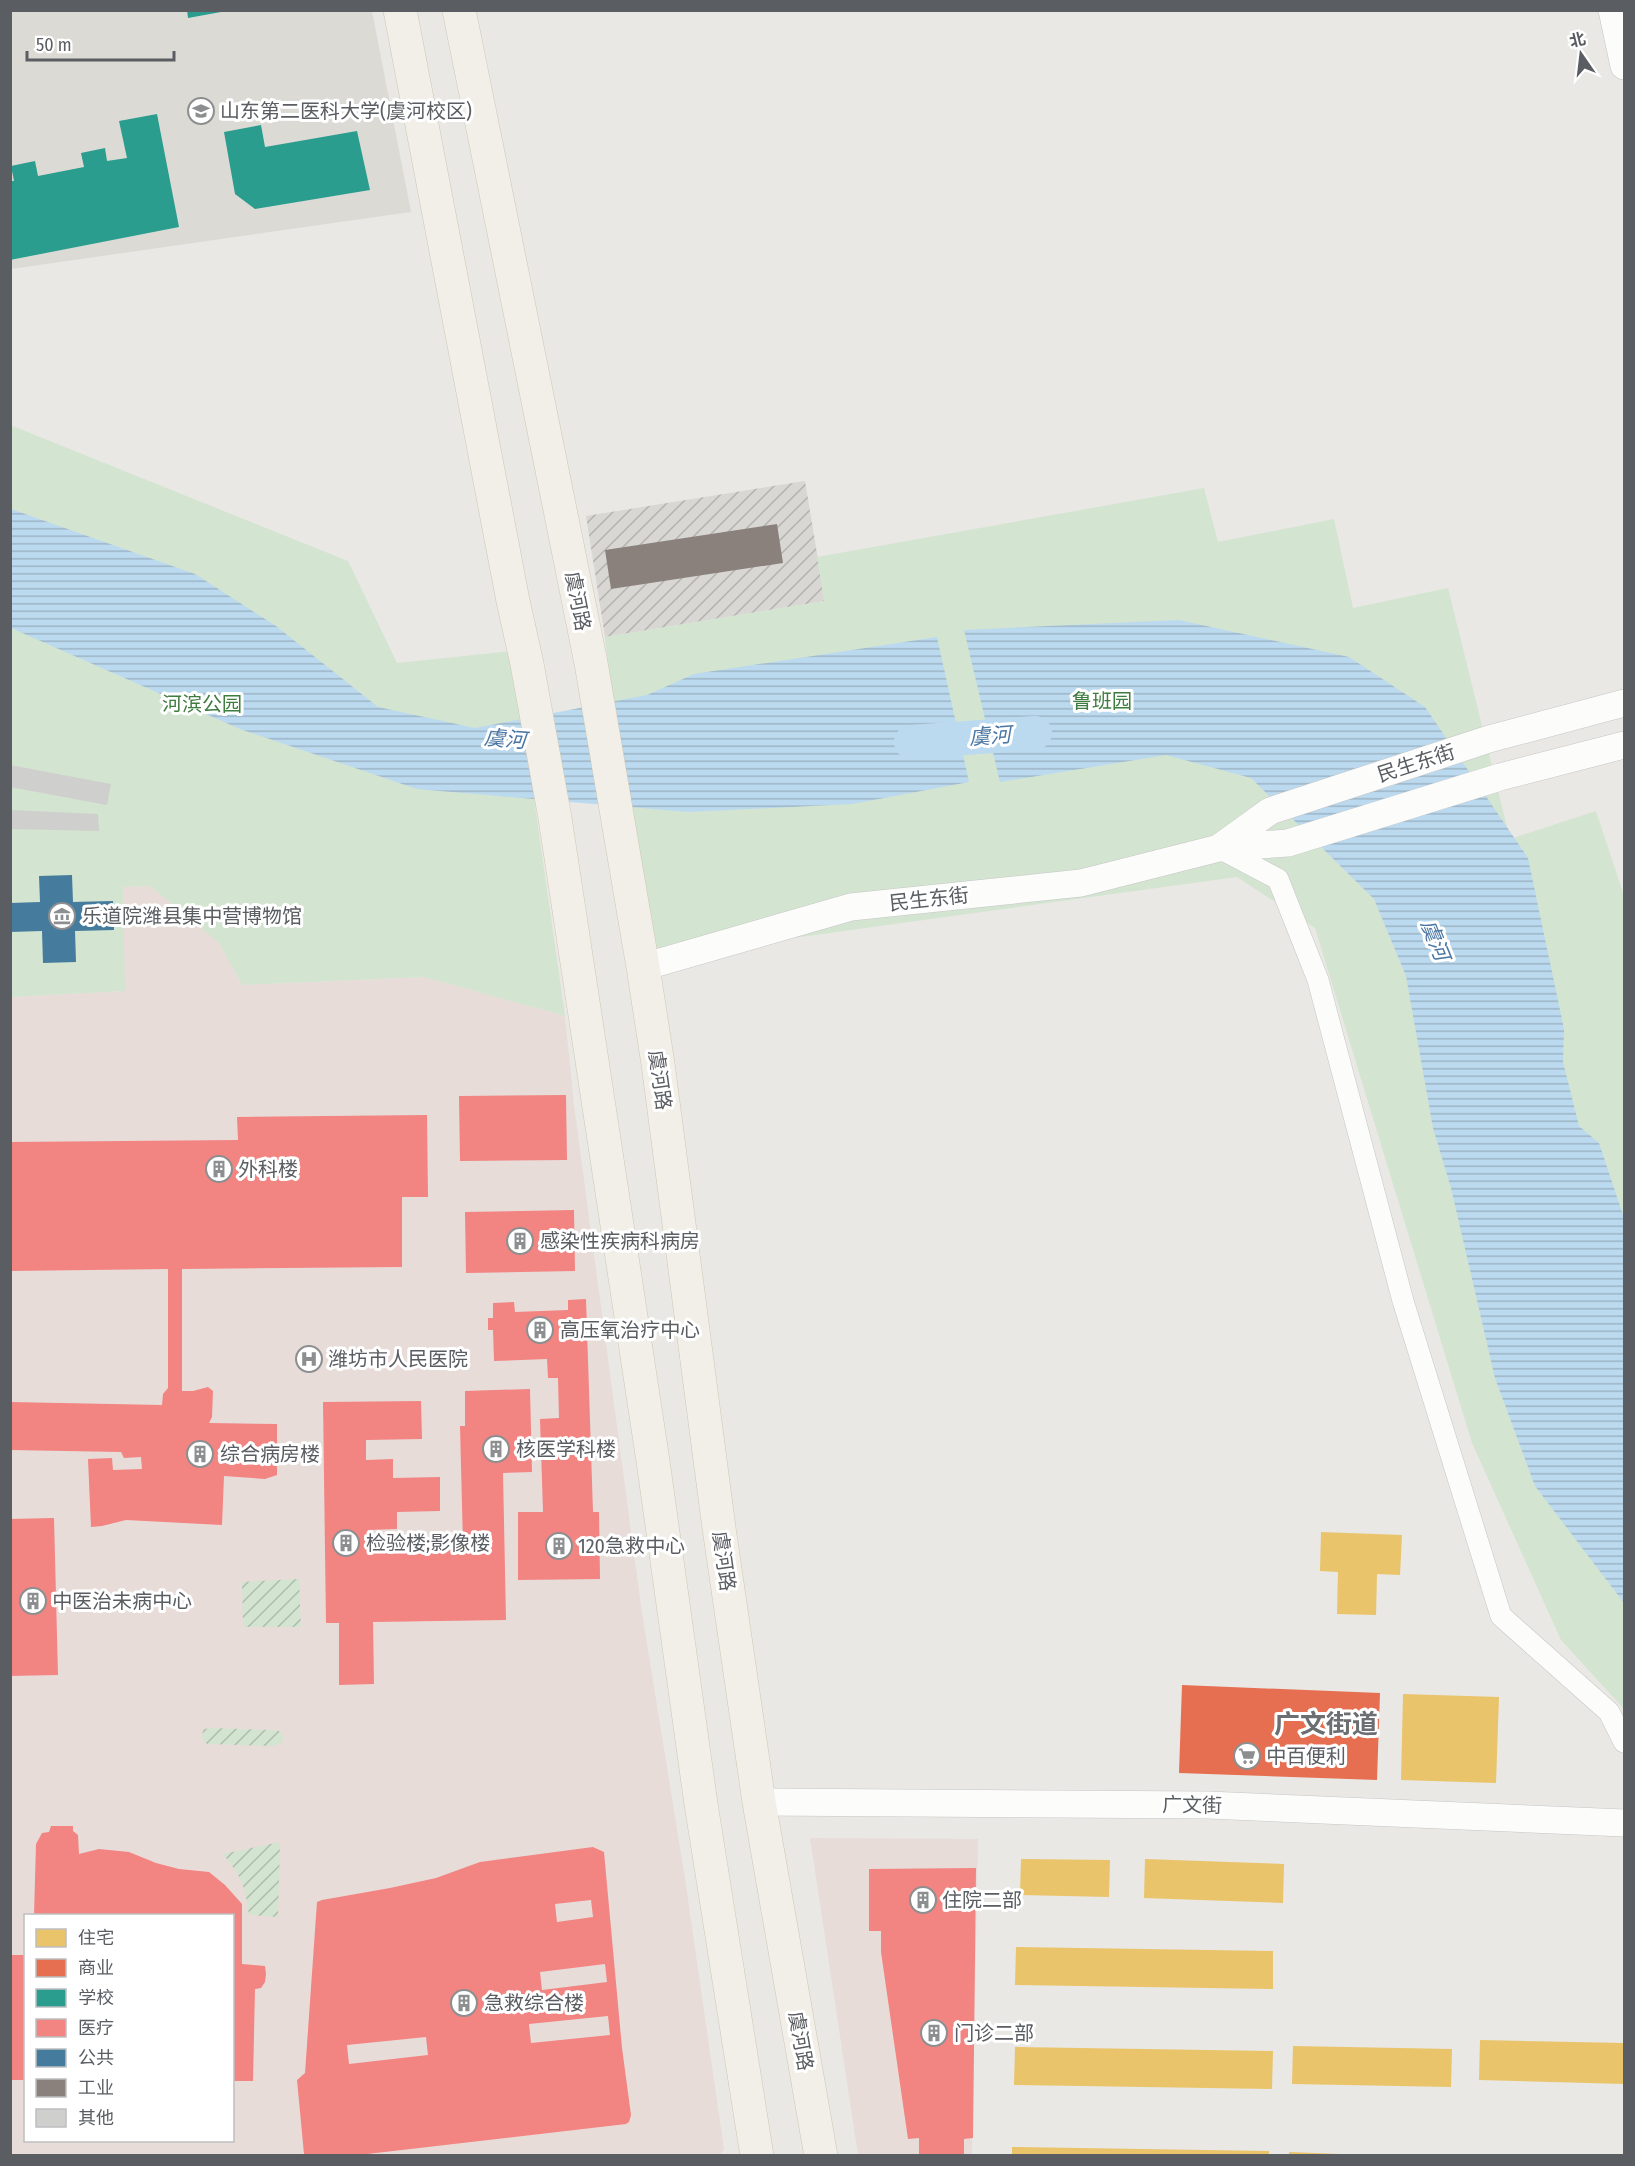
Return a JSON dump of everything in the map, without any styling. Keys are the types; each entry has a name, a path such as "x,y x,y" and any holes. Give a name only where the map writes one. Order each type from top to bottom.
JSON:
{"main road":[{"path":"400,10 555,818 701,1804 757,2156"},
{"name":"虞河路","path":"459,10 591,663 643,967 660,1076 718,1516 759,1802 821,2156"}],"street":[{"path":"1612,10 1624,66"},
{"name":"民生东街","path":"1219,848 1270,811 1489,739 1624,703"},
{"name":"民生东街","path":"643,967 851,907 1081,882 1219,848 1288,843 1500,777 1624,745"},
{"path":"1219,848 1278,879 1318,980 1403,1301 1501,1616 1609,1712 1624,1742"},
{"name":"广文街","path":"759,1802 1208,1804 1624,1823"}],"shaded area":[{"name":"山东第二医科大学(虞河校区)","path":"10,11 372,11 411,212 11,269"},
{"path":"805,481 825,601 605,637 586,516"},
{"name":"潍坊市人民医院","path":"150,886 219,943 242,985 424,977 565,1016 574,1105 642,1613 684,1872 724,2149 720,2155 11,2155 10,997 124,991 123,887"},
{"path":"810,1838 978,1839 972,2155 858,2155"}],"green space":[{"name":"河滨公园","path":"10,425 348,561 397,663 513,651 565,1016 424,977 242,985 219,943 150,886 123,887 125,991 11,997"},
{"name":"鲁班园","path":"1204,488 1218,542 1334,519 1353,608 1448,588 1510,839 1596,811 1624,896 1624,1709 1561,1640 1472,1443 1315,928 1237,877 640,959 605,637 824,601 817,557"},
{"path":"299,1579 301,1627 243,1627 242,1582"},
{"path":"203,1729 272,1730 279,1731 284,1737 281,1743 274,1746 207,1744 202,1739"},
{"path":"280,1842 278,1917 249,1915 242,1882 223,1854"}],"water":[{"path":"11,509 195,574 276,626 378,707 475,728 647,695 694,674 937,637 969,782 852,804 688,812 417,789 240,729 11,628"},
{"path":"1179,620 1349,657 1425,707 1528,858 1564,1029 1563,1062 1579,1126 1599,1143 1624,1218 1624,1603 1535,1486 1495,1378 1451,1188 1433,1128 1406,976 1374,899 1251,778 1166,755 1000,782 964,630"}],"building: 住宅":[{"path":"1321,1532 1402,1535 1400,1575 1377,1574 1376,1615 1337,1614 1338,1572 1320,1571"},
{"path":"1192,1687 1344,1693 1342,1737 1332,1737 1330,1769 1283,1767 1284,1729 1243,1728 1242,1765 1200,1764 1201,1733 1190,1733"},
{"path":"1403,1694 1499,1697 1496,1783 1401,1780"},
{"path":"1021,1859 1110,1860 1109,1897 1020,1895"},
{"path":"1145,1859 1284,1864 1283,1903 1144,1898"},
{"path":"1016,1947 1273,1951 1273,1989 1015,1985"},
{"path":"1480,2040 1624,2043 1624,2084 1479,2080"},
{"path":"1293,2046 1452,2049 1451,2087 1292,2084"},
{"path":"1015,2047 1273,2051 1272,2089 1014,2085"},
{"path":"1012,2147 1269,2151 1269,2156 1012,2156"},
{"path":"1289,2152 1340,2154 1340,2156 1289,2156"}],"building: 商业":[{"path":"1182,1685 1380,1693 1377,1780 1179,1773"}],"building: 学校":[{"path":"187,10 221,10 221,12 188,18"},
{"path":"157,114 179,227 10,260 10,181 14,181 11,166 35,161 38,176 84,167 81,153 105,148 107,161 127,158 119,121"},
{"path":"261,125 265,147 357,131 370,190 255,209 235,194 224,132"}],"building: 医疗":[{"path":"566,1095 567,1160 460,1161 459,1096"},
{"name":"外科楼","path":"427,1115 428,1197 402,1197 402,1267 182,1269 182,1391 208,1387 213,1391 212,1417 209,1423 277,1424 277,1475 265,1479 224,1476 222,1525 126,1520 91,1527 88,1459 112,1458 113,1470 142,1469 141,1457 124,1458 121,1452 10,1450 10,1402 162,1405 163,1394 168,1388 168,1269 10,1271 10,1142 238,1140 237,1117"},
{"name":"感染性疾病科病房","path":"574,1210 575,1271 466,1273 465,1212"},
{"path":"586,1299 593,1512 599,1512 600,1579 518,1580 518,1512 543,1512 540,1419 559,1418 558,1378 548,1378 547,1359 494,1361 493,1330 488,1330 488,1318 493,1318 493,1303 514,1302 515,1312 568,1310 568,1300"},
{"name":"检验楼;影像楼","path":"530,1389 532,1472 503,1473 506,1620 373,1622 374,1684 339,1685 339,1623 326,1623 323,1402 421,1401 422,1439 366,1440 366,1460 393,1459 393,1478 440,1477 440,1511 397,1512 397,1529 368,1530 368,1545 463,1544 460,1426 465,1426 465,1391"},
{"name":"中医治未病中心","path":"54,1518 58,1675 10,1676 10,1519"},
{"path":"51,1826 73,1826 73,1831 78,1835 79,1854 99,1849 129,1852 179,1869 209,1872 225,1885 242,1904 242,1964 265,1966 266,1974 261,1988 255,1989 253,2081 234,2081 234,1914 34,1914 36,1844 42,1833 49,1832"},
{"name":"急救综合楼","path":"593,1847 604,1852 622,2048 631,2115 629,2122 350,2156 304,2154 297,2080 305,2073 317,1902 436,1878 480,1862","holes":["591,1900 593,1917 557,1922 555,1904","605,1964 607,1982 542,1990 540,1972","608,2016 610,2035 531,2043 529,2024","426,2037 428,2055 349,2064 347,2045"]},
{"path":"976,1868 973,2138 964,2139 964,2156 919,2156 919,2138 908,2139 881,1952 881,1931 869,1931 869,1869"},
{"path":"10,1955 24,1955 24,2080 10,2080"}],"building: 公共":[{"name":"乐道院潍县集中营博物馆","path":"72,875 73,902 113,901 114,930 75,931 76,962 43,963 42,931 10,932 10,903 40,902 39,876"}],"building: 工业":[{"path":"777,524 783,563 611,589 605,550"}],"building: 其他":[{"path":"10,765 111,784 107,805 10,787"},
{"path":"10,810 98,814 99,831 10,829"}],"waterway":[{"name":"虞河","path":"911,742 1035,733"}],"place":[{"name":"山东第二医科大学(虞河校区)","path":"201,111"},
{"name":"乐道院潍县集中营博物馆","path":"62,916"},
{"name":"外科楼","path":"219,1169"},
{"name":"感染性疾病科病房","path":"520,1241"},
{"name":"高压氧治疗中心","path":"540,1330"},
{"name":"潍坊市人民医院","path":"309,1359"},
{"name":"核医学科楼","path":"496,1449"},
{"name":"综合病房楼","path":"200,1454"},
{"name":"检验楼;影像楼","path":"346,1543"},
{"name":"120急救中心","path":"559,1546"},
{"name":"中医治未病中心","path":"33,1601"},
{"name":"中百便利","path":"1247,1756"},
{"name":"住院二部","path":"923,1900"},
{"name":"急救综合楼","path":"464,2003"},
{"name":"门诊二部","path":"934,2033"}],"district":[{"name":"广文街道","path":"1326,1724"}]}
